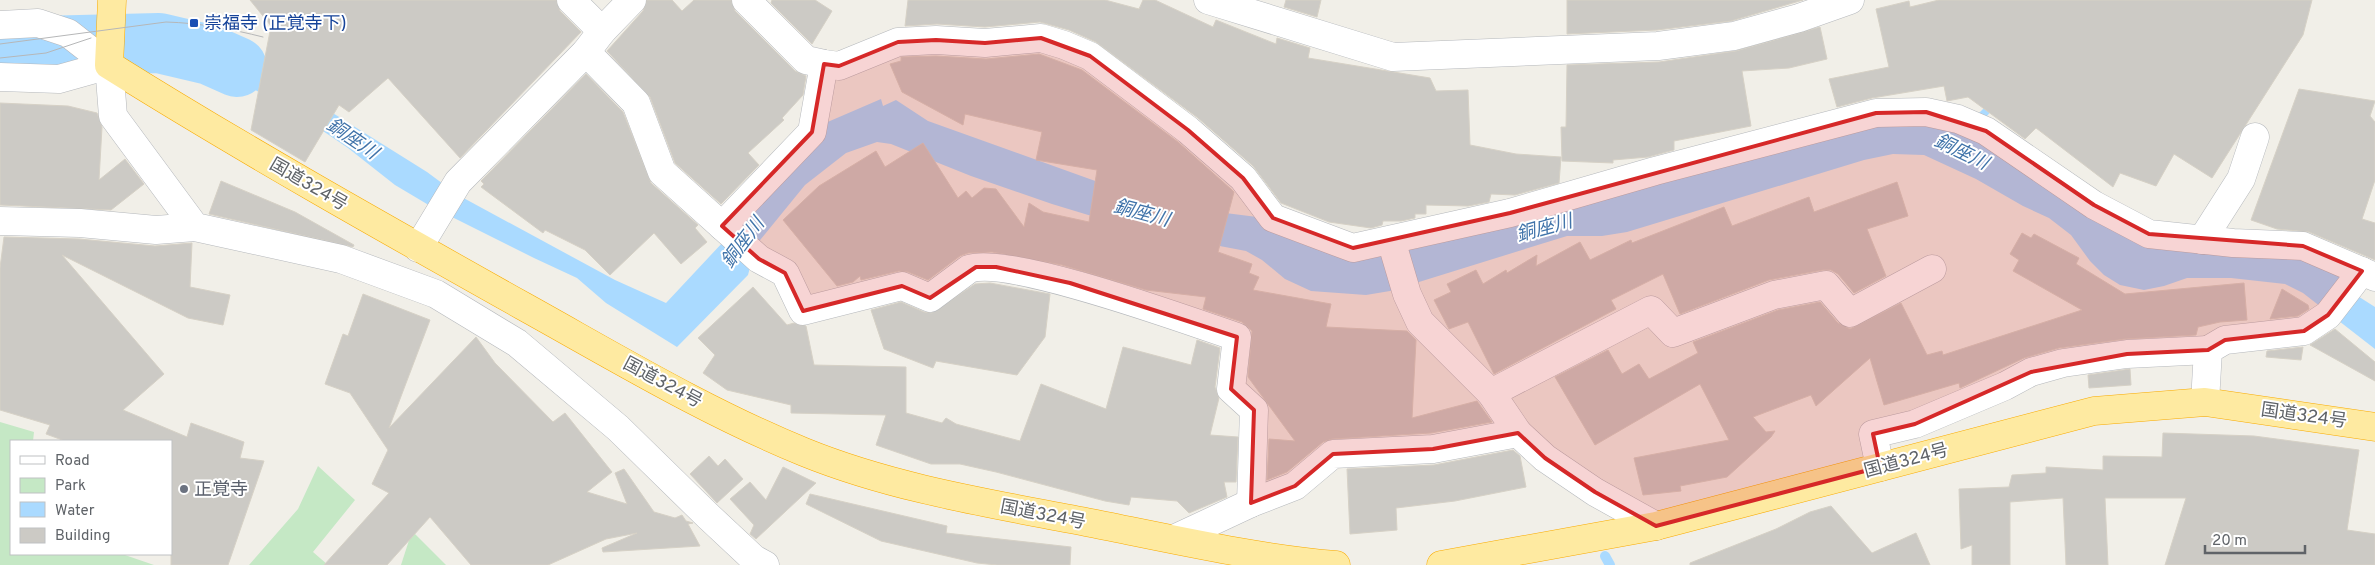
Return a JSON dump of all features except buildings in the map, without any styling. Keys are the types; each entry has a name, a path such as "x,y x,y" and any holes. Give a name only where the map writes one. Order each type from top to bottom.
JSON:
{"highway":[{"path":"110,65 112,0"},
{"name":"国道324号","path":"110,65 186,113 418,248 698,402 804,452 876,477 943,494 1280,559 1336,565"},
{"name":"国道324号","path":"1441,565 1656,526 2094,412 2206,402 2375,426"}],"street":[{"path":"571,0 594,41 636,103 662,172 759,260 785,273 803,311 902,286 930,298 969,270 976,267 996,267 1070,283 1237,337 1231,388 1254,410 1251,503"},
{"path":"418,248 458,182 632,0"},
{"path":"746,0 806,60 824,64 839,66 898,42 936,40 985,43 1041,38 1064,45 1090,56 1188,130 1243,178 1273,218 1352,248 1510,213 1655,170 1876,113 1926,112 1958,119 1986,131 2094,205 2149,234 2202,240 2303,246 2368,274 2328,315 2304,331 2225,340 2208,350 2127,354 2063,363 2032,372 2005,386 1915,424 1873,434 1880,467"},
{"path":"1208,0 1393,57 1658,46 1734,36 1799,18 1850,0"},
{"path":"0,25 38,23 68,33 110,65 113,116 195,227"},
{"path":"725,228 812,132 824,64"},
{"path":"0,77 59,78 110,65"},
{"path":"2202,240 2241,179 2255,137"},
{"path":"0,221 80,223 156,230 195,227 341,259 436,294 517,343 618,428 754,559 765,565"},
{"path":"1391,240 1407,294 1420,322 1491,393 1518,433 1545,458 1595,492 1656,526"},
{"path":"1491,393 1651,310 1673,332 1774,295 1826,285 1850,313 1932,269"},
{"path":"2206,402 2208,350"},
{"path":"1174,539 1251,503 1295,486 1333,454 1433,449 1518,433"}],"highlighted area":[{"path":"1041,38 1090,56 1188,130 1243,178 1273,218 1353,248 1510,213 1876,113 1926,112 1986,131 2094,205 2149,234 2303,246 2362,271 2328,315 2304,331 2225,340 2208,350 2127,354 2031,372 1915,424 1873,434 1880,467 1656,526 1595,492 1545,458 1518,433 1433,449 1333,454 1295,486 1251,503 1254,410 1231,389 1237,337 1070,283 996,267 976,267 930,298 902,286 803,311 785,273 759,259 722,226 812,132 824,64 839,66 898,42 936,40 985,43"}],"green space":[{"path":"0,422 34,432 33,440 10,440 10,555 125,555 154,565 0,565"},
{"path":"318,466 355,500 313,552 328,565 249,565 298,509"},
{"path":"412,531 446,565 401,565"}],"water":[{"path":"213,38 427,172 458,195 615,280 666,303 724,241 823,124 881,99 883,106 896,100 928,121 1162,205 1265,218 1315,246 1866,123 1973,119 1988,104 1993,109 1981,123 2122,232 2278,250 2346,273 2353,293 2375,307 2375,349 2303,293 2285,284 2231,278 2187,278 2164,286 2144,290 2120,285 2104,275 2090,261 2071,235 2049,218 2023,206 1976,179 1924,155 1893,154 1864,160 1627,232 1602,236 1567,236 1390,291 1366,295 1311,291 1285,279 1262,260 1246,251 1141,231 1052,204 971,176 891,144 877,142 846,153 805,185 756,245 748,275 677,347 606,303 577,278 432,207 395,185 348,148 298,114 248,86 169,54 159,43"}],"waterway":[{"name":"銅座川","path":"0,47 159,43 210,55 237,67"},
{"path":"1605,556 1610,565"}],"tram line":[{"path":"0,44 166,22 215,27 263,37"},
{"path":"0,58 46,53 91,38"}],"place":[{"name":"崇福寺 (正覚寺下)","path":"194,23"},
{"name":"正覚寺","path":"184,489"}]}
